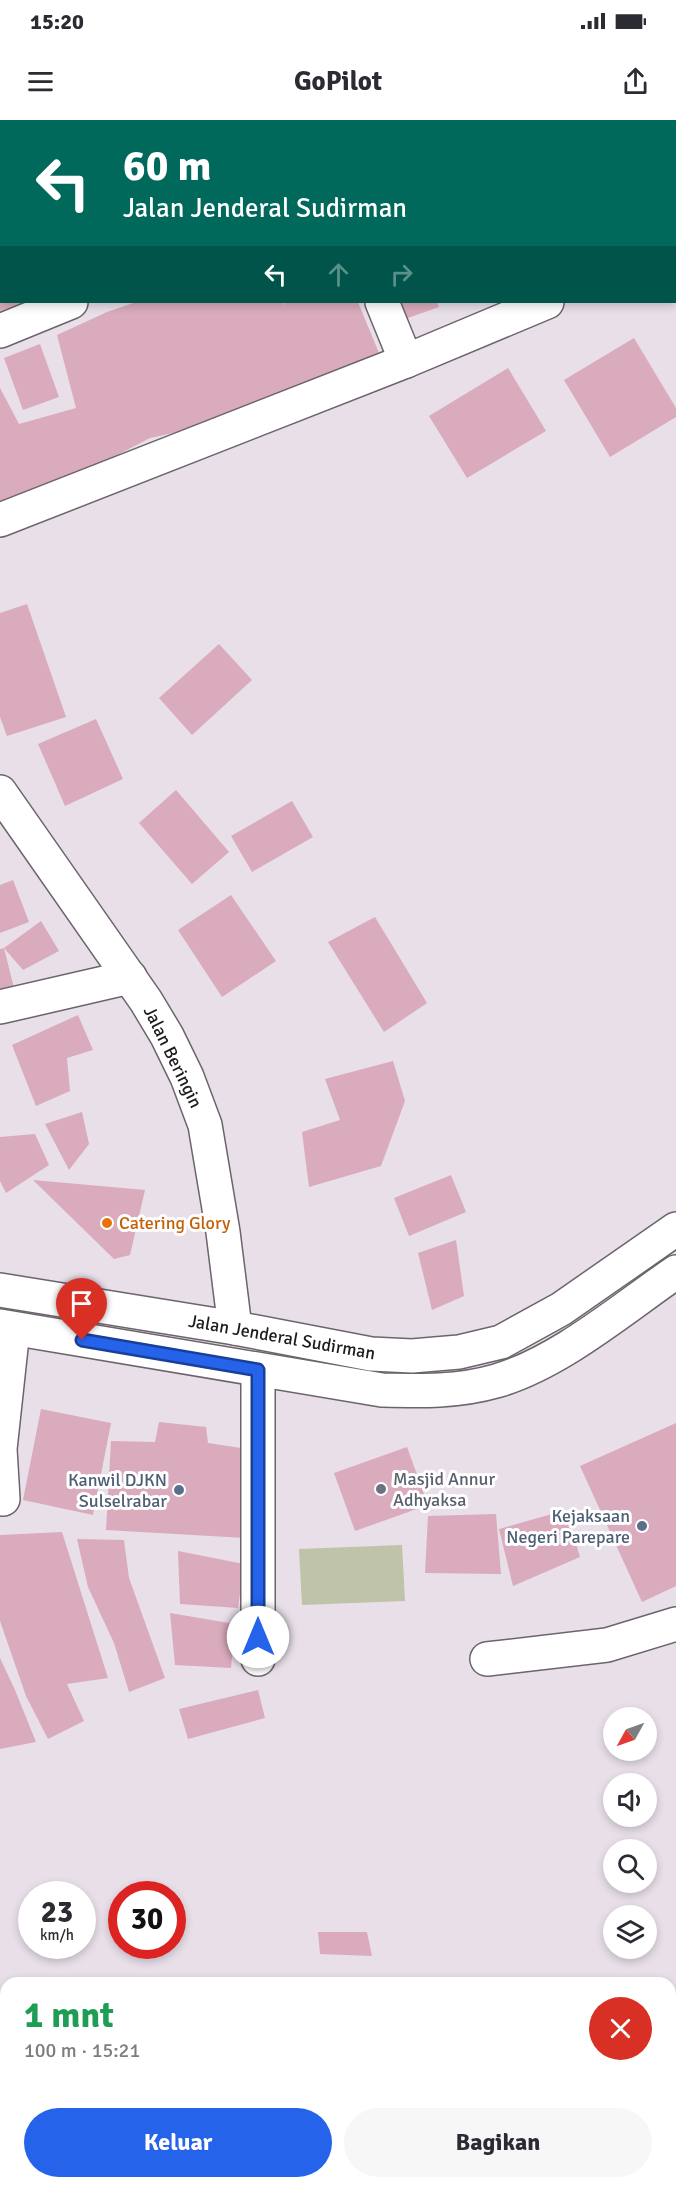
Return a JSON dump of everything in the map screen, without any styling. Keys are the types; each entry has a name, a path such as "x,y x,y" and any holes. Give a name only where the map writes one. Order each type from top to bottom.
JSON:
{"street":[{"path":"0,331 69,303"},
{"path":"382,303 406,361"},
{"path":"0,520 406,361 545,303"},
{"name":"Jalan Beringin","path":"0,792 130,977 167,1036 205,1125 223,1232 235,1328 249,1368 258,1659"},
{"path":"0,1007 130,977"},
{"name":"Jalan Jenderal Sudirman","path":"0,1290 235,1328 371,1354 412,1356 459,1352 501,1341 561,1309 674,1238"},
{"name":"Jalan Jenderal Sudirman","path":"7,1328 382,1390 439,1391 496,1381 535,1366 575,1342 676,1272"},
{"path":"3,1499 0,1449 7,1328"},
{"path":"487,1659 607,1645 676,1624"}],"green space":[{"path":"402,1545 405,1601 302,1605 299,1549"}],"building":[{"path":"0,303 21,303 0,311"},
{"path":"133,303 283,303 285,308 284,303 358,303 379,353 310,380 261,405 214,424 150,438 100,464 0,507 0,388 19,424 76,408 57,335 107,312"},
{"path":"398,303 437,303 439,307 405,319"},
{"path":"634,338 676,408 676,417 610,457 564,380"},
{"path":"40,344 59,397 23,410 4,358"},
{"path":"508,368 546,431 467,478 429,416"},
{"path":"27,604 66,717 7,736 0,717 0,613"},
{"path":"219,644 252,680 192,735 159,698"},
{"path":"96,719 123,779 65,806 38,744"},
{"path":"176,790 229,852 192,884 139,823"},
{"path":"292,801 313,837 252,872 231,836"},
{"path":"13,880 29,922 0,933 0,885"},
{"path":"231,895 276,961 222,997 178,930"},
{"path":"375,917 427,1003 384,1032 328,942"},
{"path":"41,921 59,951 23,970 4,948"},
{"path":"4,948 15,992 0,995 0,949"},
{"path":"78,1015 93,1050 67,1058 70,1091 36,1106 12,1045"},
{"path":"393,1061 405,1101 381,1166 309,1187 302,1132 340,1120 325,1079"},
{"path":"82,1112 89,1144 69,1170 45,1124"},
{"path":"35,1134 49,1165 6,1193 0,1181 0,1137"},
{"path":"451,1175 466,1212 409,1236 394,1198"},
{"name":"Catering Glory","path":"33,1180 145,1190 130,1255 114,1259"},
{"path":"456,1240 464,1296 432,1310 418,1253"},
{"path":"41,1409 111,1423 93,1515 23,1500"},
{"name":"Kanwil DJKN Sulselrabar","path":"159,1422 206,1427 208,1443 254,1450 245,1538 106,1530 111,1441 155,1442"},
{"name":"Kejaksaan Negeri Parepare","path":"676,1423 676,1586 642,1602 580,1466"},
{"name":"Masjid Annur Adhyaksa","path":"407,1447 428,1505 355,1531 334,1473"},
{"path":"566,1510 580,1557 513,1586 499,1529"},
{"path":"496,1514 501,1574 425,1573 428,1516"},
{"path":"62,1532 108,1678 67,1684 84,1721 48,1739 26,1696 0,1621 0,1535"},
{"path":"77,1539 124,1540 129,1578 165,1678 129,1692 114,1643 88,1587"},
{"path":"178,1551 244,1564 238,1608 180,1604"},
{"path":"170,1613 235,1624 231,1668 175,1665"},
{"path":"0,1658 15,1690 36,1742 0,1749"},
{"path":"258,1690 265,1718 188,1739 179,1709"},
{"path":"318,1932 367,1932 372,1956 320,1954"}],"place":[{"name":"Catering Glory","path":"107,1223"},
{"name":"Masjid Annur Adhyaksa","path":"381,1489"},
{"name":"Kanwil DJKN Sulselrabar","path":"179,1490"},
{"name":"Kejaksaan Negeri Parepare","path":"642,1526"}],"route":[{"path":"82,1340 258,1370 258,1637"}]}
